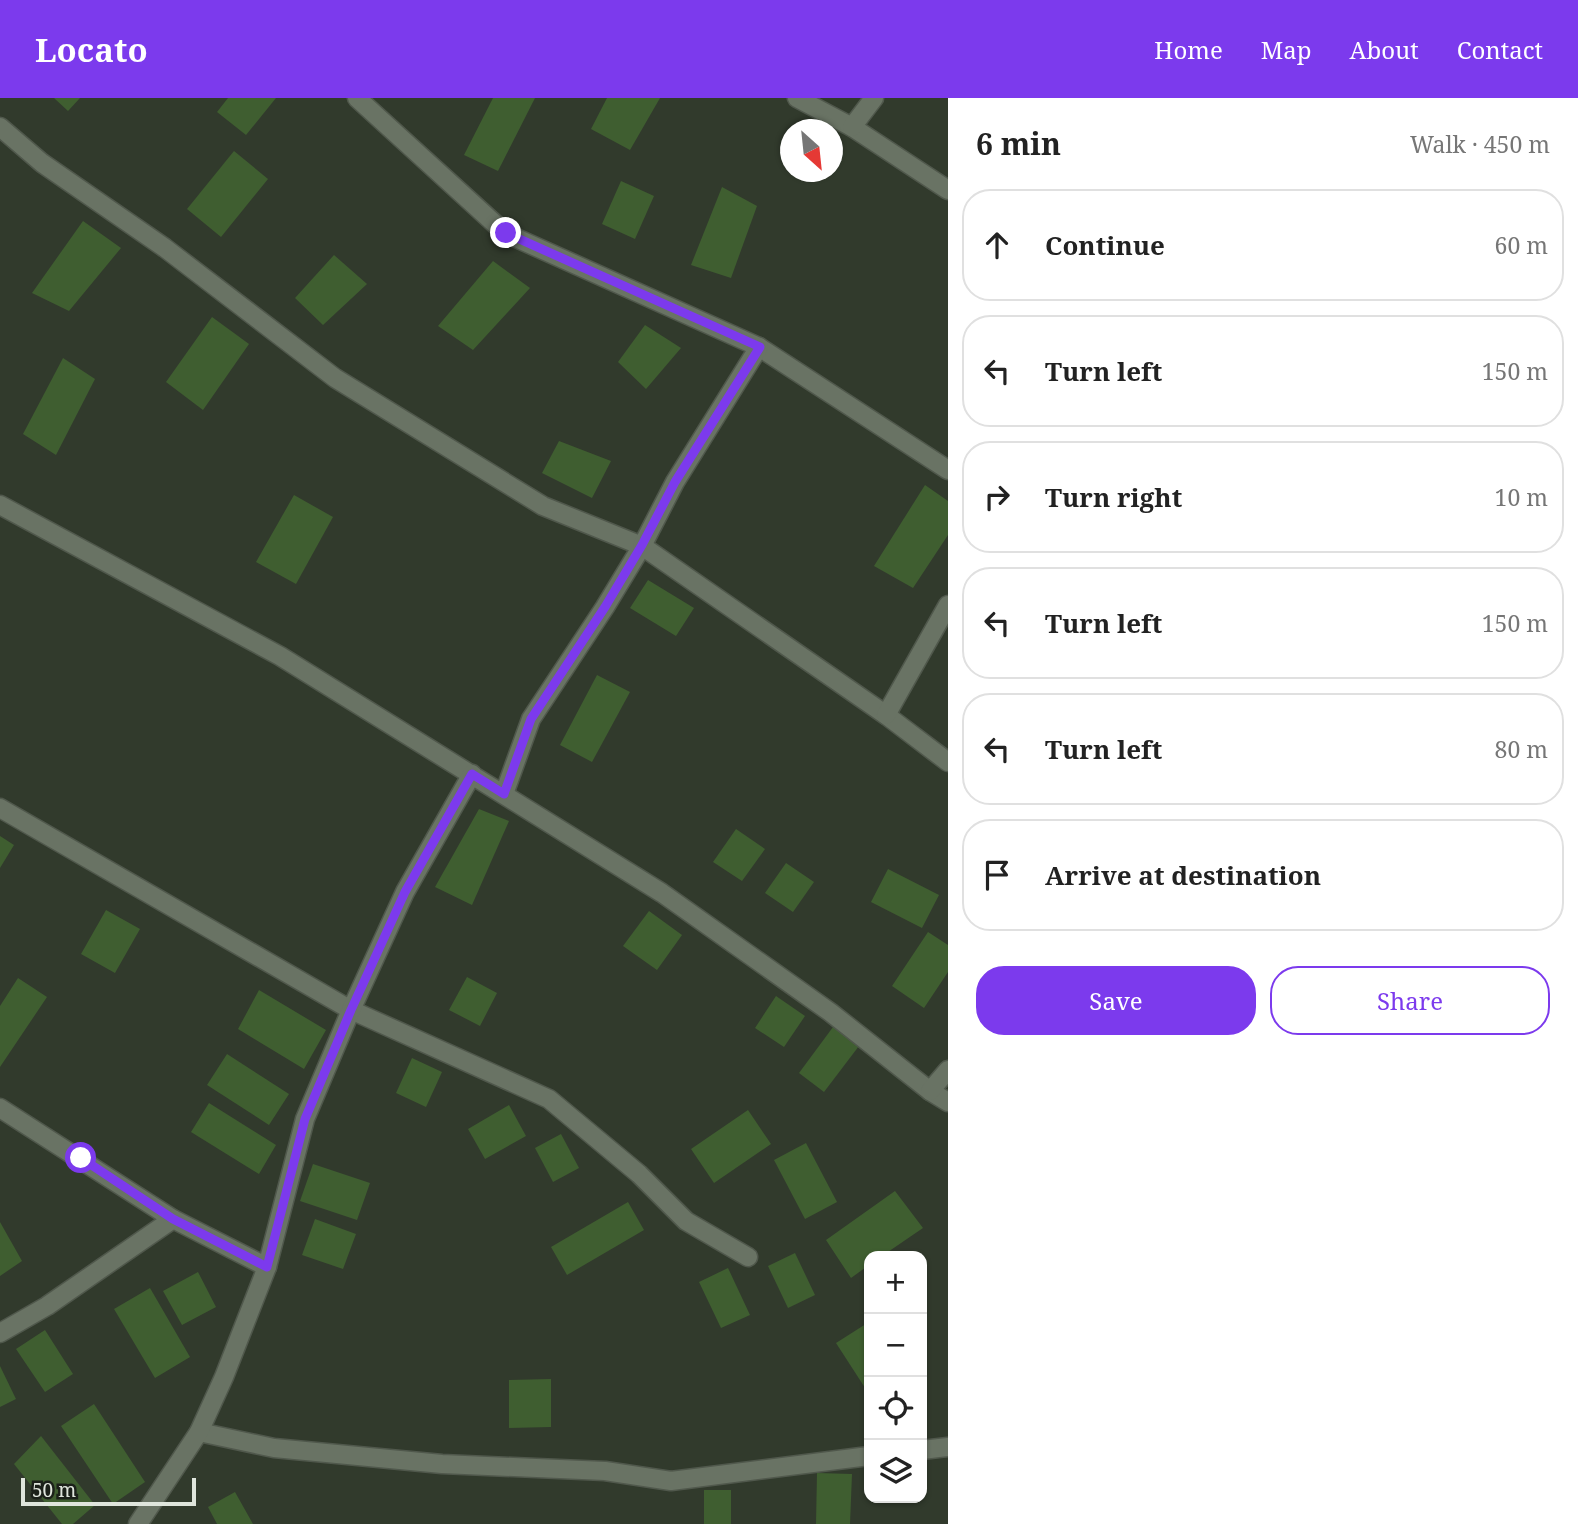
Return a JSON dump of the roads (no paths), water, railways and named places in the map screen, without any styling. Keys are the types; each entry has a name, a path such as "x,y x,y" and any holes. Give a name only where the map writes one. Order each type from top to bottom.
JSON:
{"street":[{"path":"357,98 506,233 760,347 948,470"},
{"path":"797,98 852,127 948,190"},
{"path":"852,127 874,98"},
{"path":"0,127 42,163 165,248 335,378 543,506 642,545 886,715 948,762"},
{"path":"504,794 531,719 605,607 675,482 760,347"},
{"path":"0,505 280,656 662,893 830,1012 930,1091 948,1102"},
{"path":"886,715 948,605"},
{"path":"138,1524 199,1433 224,1377 267,1267 305,1119 405,892 472,774"},
{"path":"0,808 351,1010 549,1098 639,1174 686,1221 748,1257"},
{"path":"930,1091 948,1070"},
{"path":"0,1108 173,1219 267,1267"},
{"path":"0,1333 47,1306 173,1219"},
{"path":"199,1433 274,1448 442,1464 605,1471 671,1481 864,1457"},
{"path":"927,1449 948,1447"}]}
